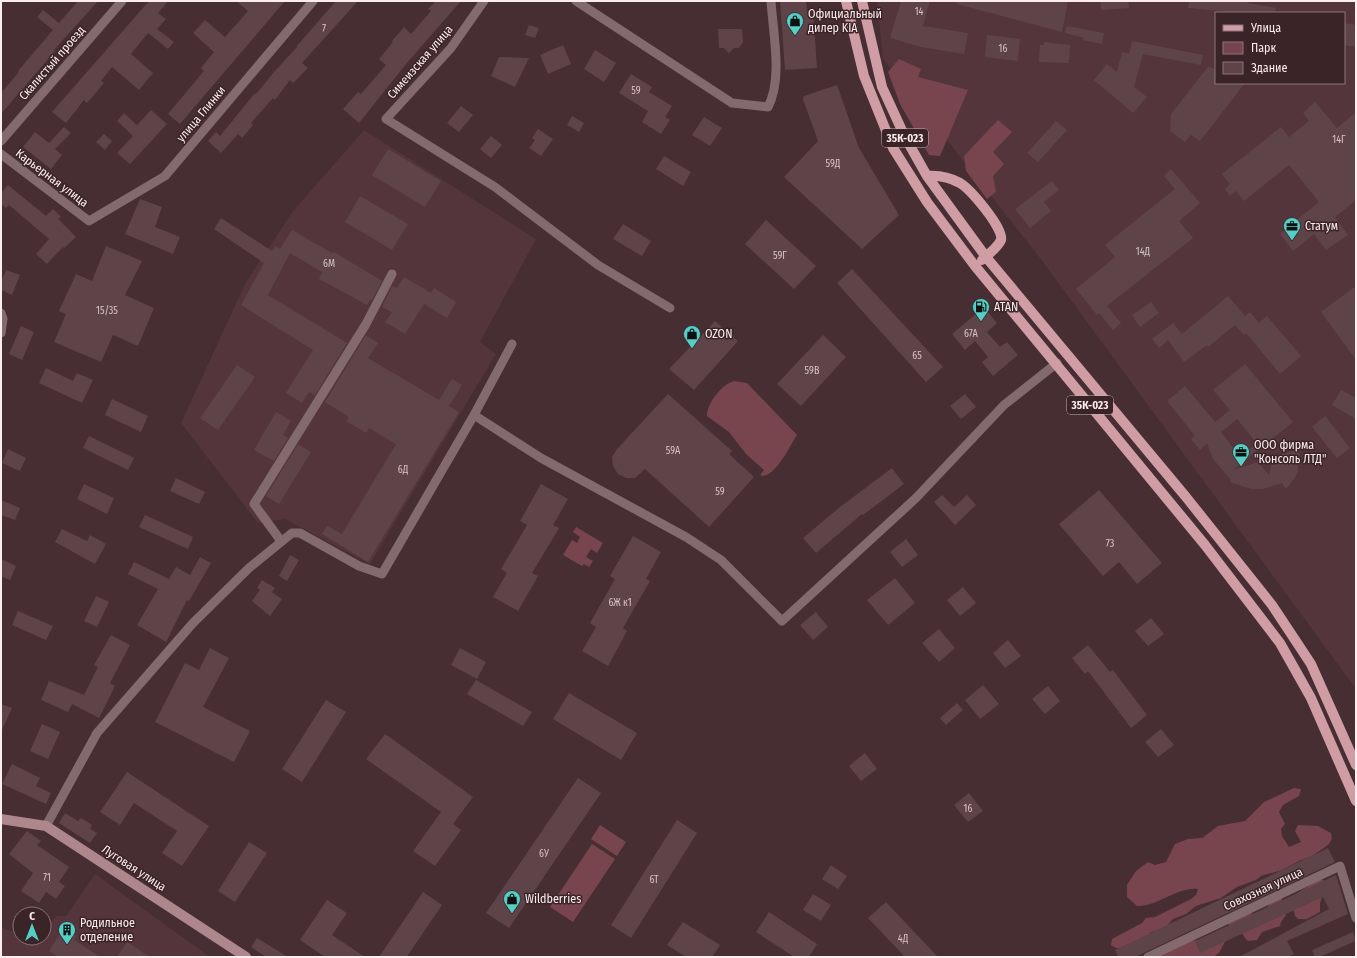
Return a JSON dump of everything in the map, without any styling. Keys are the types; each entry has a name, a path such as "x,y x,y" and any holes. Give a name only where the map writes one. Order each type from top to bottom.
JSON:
{"main road":[{"name":"35К-023","path":"846,1 864,76 892,148 927,202 975,266 1057,363 1205,545 1280,643 1311,698 1356,801"},
{"name":"35К-023","path":"862,1 882,87 905,137 927,176 986,257 1186,497 1272,605 1311,664 1356,765"},
{"path":"927,176 937,175 960,184 970,191 999,228 1001,239 998,244 975,266"},
{"name":"Луговая улица","path":"1,819 46,826 246,957"}],"street":[{"name":"Скалистый проезд","path":"1,141 122,1"},
{"name":"улица Глинки","path":"89,220 165,176 313,1"},
{"name":"Симеизская улица","path":"484,1 451,48 386,119 495,187 598,265 670,308"},
{"path":"576,1 732,103 768,108 774,96 776,77 771,1"},
{"name":"Карьерная улица","path":"1,154 89,220"},
{"path":"281,541 254,504 366,324 392,274"},
{"path":"1,313 3,319 1,333"},
{"path":"46,826 97,733 193,623 249,568 281,541 292,533 300,533 359,566 382,574 474,415 512,344"},
{"path":"474,415 541,458 686,537 721,560 782,622 916,498 1004,405 1057,363"},
{"name":"Совхозная улица","path":"1148,957 1340,866 1356,918"}],"shaded area":[{"path":"877,1 1356,1 1356,689 1043,262 883,59"},
{"path":"364,130 536,239 480,342 496,354 370,564 285,519 258,523 181,423 246,282 293,211"},
{"path":"95,874 210,957 1,957 1,927 12,932 12,946 52,946 52,921 57,916 66,916"}],"green space":[{"path":"899,59 921,69 918,77 968,90 940,156 929,155 900,104 888,72"},
{"path":"998,120 1012,132 993,152 1004,164 993,176 996,192 987,199 966,171 964,156"},
{"path":"734,381 747,383 797,435 786,454 771,473 760,475 764,470 746,454 729,432 707,416 712,400 724,386"},
{"path":"576,527 603,543 597,553 591,549 586,557 593,561 589,567 584,564 582,566 563,555 572,540 577,543 580,537 573,532"},
{"path":"1294,788 1301,789 1299,796 1283,805 1279,812 1285,824 1281,829 1282,836 1289,847 1301,842 1295,831 1298,825 1318,826 1331,833 1332,839 1328,845 1312,856 1282,870 1261,876 1256,880 1237,887 1221,898 1196,906 1186,914 1173,919 1164,929 1151,932 1146,937 1123,948 1116,948 1111,945 1112,939 1142,923 1146,918 1155,917 1191,899 1196,895 1198,889 1182,891 1152,903 1137,906 1127,897 1127,885 1136,871 1148,862 1155,865 1166,862 1175,844 1188,839 1202,838 1218,826 1245,821 1264,802"},
{"path":"600,825 626,842 617,856 591,839"},
{"path":"592,844 615,859 573,922 550,907"},
{"path":"1320,879 1325,881 1326,886 1320,903 1320,912 1307,919 1298,919 1295,916 1291,897"},
{"path":"1281,896 1286,915 1280,926 1262,932 1257,940 1248,941 1241,933 1229,926 1228,920 1247,913 1256,914 1268,907 1270,903"},
{"path":"1228,936 1219,953 1213,957 1146,957 1191,941"}],"building":[{"path":"78,1 98,1 54,50 55,51 1,114 1,93 53,30 37,17 43,10 59,23"},
{"path":"149,1 168,1 158,13 166,19 157,29 174,42 168,49 148,33 131,54 153,73 139,90 112,67 101,81 104,83 87,103 84,100 66,123 52,112"},
{"path":"236,1 285,1 180,124 168,114 204,71 201,68 214,52 193,33 205,20 225,37 248,11"},
{"path":"336,1 358,1 302,63 308,68 293,83 290,80 275,100 273,98 251,123 253,125 242,138 238,134 221,153 208,141 216,132 220,136 255,93 256,94"},
{"path":"436,1 461,1 406,64 359,123 343,109 358,92 361,94 386,65 379,59 404,27 411,34 431,11 428,9"},
{"path":"780,1 806,1 807,10 813,9 817,68 785,70"},
{"path":"901,1 930,1 923,26 968,33 964,54 921,47 890,38"},
{"path":"957,1 1068,1 1062,32 957,4"},
{"path":"1100,1 1128,1 1129,8 1101,10"},
{"path":"1189,1 1249,2 1248,3 1276,8 1275,12 1233,12 1188,8"},
{"path":"1345,23 1356,25 1356,47 1345,45"},
{"path":"529,25 539,28 535,38 525,35"},
{"path":"1067,26 1104,33 1102,44 1083,40 1084,38 1065,33"},
{"path":"718,29 742,29 743,42 739,48 734,48 729,53 724,48 719,48"},
{"path":"987,35 1020,39 1018,61 985,57"},
{"path":"1132,41 1203,55 1201,65 1143,54 1134,87 1147,97 1133,113 1094,80 1107,64 1117,72 1122,52 1129,54"},
{"path":"1044,42 1070,45 1069,63 1039,62 1040,45 1044,45"},
{"path":"563,45 571,64 548,74 540,55"},
{"path":"595,50 616,63 604,82 584,69"},
{"path":"499,57 529,58 515,87 491,76"},
{"path":"1208,67 1215,69 1215,84 1244,84 1200,141 1191,135 1185,142 1170,131 1171,114"},
{"path":"631,74 652,87 649,92 672,106 665,117 670,120 661,134 642,122 648,111 619,93"},
{"path":"837,85 859,148 899,215 862,249 784,177 818,141 803,99 804,96"},
{"path":"1315,102 1337,128 1356,112 1356,200 1335,217 1348,235 1326,250 1314,234 1293,251 1280,234 1319,202 1289,165 1244,201 1236,191 1230,196 1225,189 1230,184 1222,174 1281,127 1289,137 1309,121 1303,113"},
{"path":"461,106 473,115 459,132 447,123"},
{"path":"151,110 167,124 130,164 117,153 133,136 117,121 124,113 137,125"},
{"path":"572,116 584,123 579,132 567,125"},
{"path":"704,117 722,128 710,146 692,135"},
{"path":"1056,121 1067,130 1038,162 1027,153"},
{"path":"64,127 71,133 55,149 62,155 51,169 23,147 35,132 49,143"},
{"path":"538,129 553,139 541,156 529,148 535,140 532,138"},
{"path":"104,134 112,141 105,150 96,142"},
{"path":"491,136 502,145 491,158 480,149"},
{"path":"388,149 441,181 425,207 372,175"},
{"path":"664,156 691,172 683,186 656,169"},
{"path":"1171,169 1200,203 1179,221 1193,238 1107,306 1121,323 1113,330 1099,313 1097,315 1076,289 1115,257 1105,245 1175,189 1164,176"},
{"path":"1052,181 1059,190 1044,202 1051,211 1030,228 1015,209"},
{"path":"8,185 46,216 53,209 61,217 58,219 76,237 64,248 63,247 47,264 36,254 49,239 9,205 6,208 1,204 1,193"},
{"path":"360,196 408,224 392,250 345,222"},
{"path":"140,199 162,207 155,227 180,237 173,254 125,234"},
{"path":"221,218 272,251 275,246 280,249 292,230 332,253 334,252 382,281 372,300 370,300 367,305 319,279 322,272 290,253 268,295 347,343 315,395 309,392 302,403 286,393 313,350 241,305 264,263 214,229"},
{"path":"766,220 816,266 794,289 745,244"},
{"path":"623,224 651,241 642,256 613,239"},
{"path":"106,246 142,261 125,295 154,308 138,346 113,335 101,362 54,342 66,314 59,311 76,274 92,281"},
{"path":"852,269 943,367 926,382 837,283"},
{"path":"6,270 20,275 12,295 1,290 1,282"},
{"path":"404,277 431,293 434,288 456,302 447,318 424,304 405,334 385,322 392,312 382,307 392,286 397,288"},
{"path":"1356,286 1356,360 1321,312"},
{"path":"1228,296 1245,316 1250,312 1259,323 1267,316 1301,356 1280,374 1246,333 1244,335 1235,325 1208,347 1207,345 1184,362 1168,340 1159,348 1152,339 1173,323 1182,334"},
{"path":"1151,302 1159,313 1140,327 1132,315"},
{"path":"984,307 997,323 987,332 1000,347 1007,342 1018,355 993,376 982,362 988,357 975,341 965,350 952,334"},
{"path":"715,321 738,341 694,390 669,369"},
{"path":"21,326 34,332 22,360 9,354"},
{"path":"366,335 378,343 368,358 439,400 452,379 462,385 449,406 459,412 368,562 322,534 327,526 342,534 396,444 369,428 366,433 346,421 349,417 325,402"},
{"path":"823,335 846,357 801,406 777,384"},
{"path":"1245,364 1293,422 1233,470 1258,462 1269,475 1273,457 1299,449 1298,471 1286,489 1282,483 1263,489 1251,489 1230,482 1231,480 1213,459 1207,443 1200,450 1191,439 1195,436 1167,401 1185,386 1215,422 1230,410 1213,390","holes":["1237,419 1258,445 1237,453 1221,432"]},
{"path":"237,365 255,377 218,430 200,418"},
{"path":"46,368 73,381 77,373 93,380 82,403 39,383"},
{"path":"1341,390 1356,398 1356,419 1332,405"},
{"path":"668,394 732,451 729,454 754,477 709,527 645,469 635,478 626,478 618,474 613,466 612,457 617,449"},
{"path":"965,394 976,407 961,419 950,406"},
{"path":"112,399 148,416 141,432 105,415"},
{"path":"276,412 291,421 283,435 288,438 274,461 254,450"},
{"path":"1325,416 1350,448 1337,458 1312,427"},
{"path":"89,436 134,458 128,470 83,448"},
{"path":"298,444 311,452 279,504 266,496"},
{"path":"8,449 26,458 20,471 2,463"},
{"path":"892,468 904,484 863,515 862,514 816,553 803,538 840,507"},
{"path":"176,478 205,492 199,504 170,491"},
{"path":"84,484 114,498 107,514 77,499"},
{"path":"541,484 568,499 553,525 559,528 532,573 538,576 518,611 493,597 507,573 501,569 527,525 520,521"},
{"path":"1099,490 1162,563 1137,584 1119,562 1103,576 1059,524"},
{"path":"942,495 954,507 967,495 976,505 955,525 934,502"},
{"path":"1,500 20,508 15,520 1,515"},
{"path":"145,515 193,537 188,549 139,527"},
{"path":"62,529 87,541 90,535 106,544 95,564 55,542"},
{"path":"633,536 661,552 646,579 650,581 623,628 627,631 608,666 582,651 596,627 590,623 615,579 610,576"},
{"path":"906,539 918,555 902,567 890,552"},
{"path":"290,555 299,560 287,581 279,576"},
{"path":"200,557 211,563 189,601 187,600 166,642 137,625 158,589 128,574 134,562 169,579 176,567 190,575"},
{"path":"1,559 16,566 10,580 1,576"},
{"path":"895,578 915,603 888,625 867,600"},
{"path":"262,580 275,588 272,592 282,599 270,616 252,601 260,590 257,588"},
{"path":"963,587 976,603 960,616 947,600"},
{"path":"96,596 109,602 97,627 84,621"},
{"path":"18,611 53,626 46,640 12,625"},
{"path":"816,612 828,627 813,640 800,625"},
{"path":"1151,618 1164,634 1148,646 1135,631"},
{"path":"939,629 955,648 939,662 922,643"},
{"path":"111,635 130,645 110,683 115,686 99,718 72,704 68,712 41,700 49,681 84,695 98,667 94,665"},
{"path":"1008,640 1021,656 1005,668 993,653"},
{"path":"1088,645 1110,672 1113,670 1147,715 1131,728 1088,671 1085,674 1072,658"},
{"path":"210,648 229,658 203,707 250,731 234,762 155,722 185,663 199,670"},
{"path":"460,648 486,662 477,679 451,665"},
{"path":"476,680 532,712 523,726 467,694"},
{"path":"983,685 999,704 980,719 965,700"},
{"path":"1048,686 1060,701 1045,714 1032,699"},
{"path":"569,693 637,733 621,760 553,719"},
{"path":"326,700 346,712 302,782 282,769"},
{"path":"957,703 963,710 946,725 940,718"},
{"path":"1,704 12,708 1,732"},
{"path":"42,724 60,732 48,759 30,751"},
{"path":"1161,729 1174,745 1158,757 1145,742"},
{"path":"385,734 473,797 453,824 461,830 435,866 413,851 441,812 366,759"},
{"path":"865,753 877,769 861,781 849,766"},
{"path":"12,764 40,778 36,786 51,793 46,804 2,784"},
{"path":"127,772 209,826 182,866 162,853 177,831 134,803 120,825 100,812"},
{"path":"578,778 601,793 509,928 486,913"},
{"path":"969,793 983,811 968,822 954,805"},
{"path":"65,813 78,821 81,818 92,825 90,829 97,833 90,843 59,823"},
{"path":"677,820 697,833 631,938 611,925"},
{"path":"27,831 41,841 37,845 69,867 59,882 65,886 56,899 46,892 39,903 21,891 33,873 9,854"},
{"path":"249,842 267,853 235,902 218,891"},
{"path":"1328,848 1335,862 1135,957 1118,957 1115,950"},
{"path":"831,865 847,876 838,889 822,879"},
{"path":"1336,875 1348,914 1287,941 1294,954 1288,957 1239,957 1329,909 1323,897 1200,953 1195,941"},
{"path":"423,892 442,905 407,957 379,957"},
{"path":"813,894 831,905 821,921 803,910"},
{"path":"327,900 347,913 332,935 365,957 325,957 300,940"},
{"path":"886,902 938,957 905,957 868,918"},
{"path":"769,912 817,944 809,957 794,957 756,932"},
{"path":"683,922 720,945 712,957 686,957 667,945"},
{"name":"Родильное отделение","path":"64,928 76,936 74,940 100,957 59,957 49,951"},
{"path":"1353,932 1356,941 1319,957 1315,957 1312,950"},
{"path":"257,938 288,957 266,957 251,947"},
{"name":"Родильное отделение","path":"127,942 150,957 117,957"}],"place":[{"name":"Официальный дилер KIA","path":"795,36"},
{"name":"Статум","path":"1292,241"},
{"name":"ATAN","path":"981,322"},
{"name":"OZON","path":"692,349"},
{"name":"ООО фирма \"Консоль ЛТД\"","path":"1241,467"},
{"name":"Wildberries","path":"512,914"},
{"name":"Родильное отделение","path":"67,945"}]}
